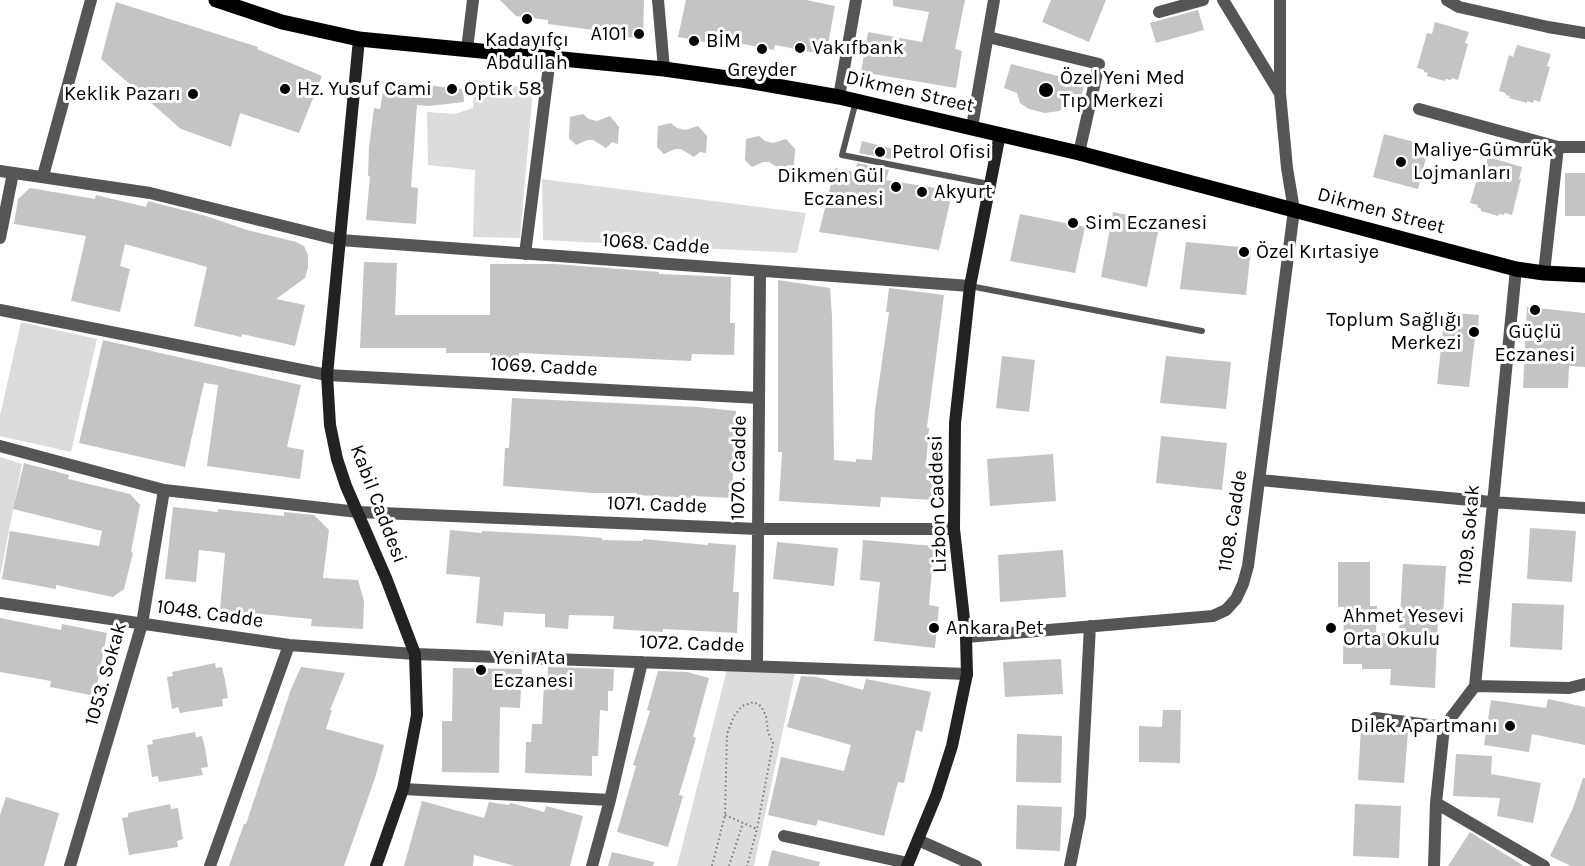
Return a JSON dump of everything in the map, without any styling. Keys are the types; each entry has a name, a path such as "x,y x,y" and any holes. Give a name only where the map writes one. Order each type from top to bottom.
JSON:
{"main road":[{"name":"Dikmen Street","path":"216,0 282,22 358,39 664,69 839,97 1079,153 1516,269 1585,275"},
{"name":"Kabil Caddesi","path":"358,39 327,375 330,425 346,486 415,654 417,715 403,789 376,866"},
{"name":"Lizbon Caddesi","path":"908,864 936,796 952,746 967,674 966,638 954,529 955,423 970,286 1000,134"}],"street":[{"path":"43,176 91,0"},
{"path":"467,49 473,0"},
{"path":"658,0 662,20 664,69"},
{"path":"839,97 856,0"},
{"path":"972,127 994,0"},
{"path":"1159,12 1203,0"},
{"path":"1223,0 1280,93"},
{"name":"1108. Cadde","path":"966,638 1213,616 1226,609 1236,599 1248,566 1294,210 1287,168 1280,93 1280,0"},
{"path":"1447,0 1459,7 1585,33"},
{"path":"988,37 1099,64 1079,153"},
{"path":"525,254 550,57"},
{"path":"1419,109 1558,147 1585,147"},
{"path":"1544,273 1558,147"},
{"name":"1068. Cadde","path":"0,171 150,193 340,240 970,286"},
{"path":"0,238 13,172"},
{"name":"1109. Sokak","path":"1474,686 1516,269"},
{"name":"1070. Cadde","path":"757,666 760,271"},
{"name":"1069. Cadde","path":"0,310 327,375 759,398"},
{"name":"1071. Cadde","path":"0,446 164,490 358,512 758,529 954,529"},
{"path":"1260,480 1491,502 1585,508"},
{"name":"1053. Sokak","path":"70,866 142,624 164,490"},
{"name":"1048. Cadde","path":"0,603 288,645 415,654"},
{"path":"1070,866 1080,816 1090,626"},
{"path":"210,866 288,645"},
{"name":"1072. Cadde","path":"415,654 967,674"},
{"path":"592,866 642,662"},
{"path":"1434,866 1436,802 1444,727 1474,686 1569,688 1585,684"},
{"path":"1375,718 1444,727"},
{"path":"403,789 610,800"},
{"path":"1436,802 1544,866"},
{"path":"784,836 908,864"},
{"path":"918,840 976,866"}],"lane":[{"path":"856,101 842,155 989,184"},
{"path":"970,286 1202,331"}],"path":[{"path":"712,866 725,815 727,734 734,716 742,706 754,702 761,706 766,716 768,732 773,743 757,829 747,866"},
{"path":"725,815 757,829"},
{"path":"729,866 743,823"}],"shaded area":[{"path":"475,80 533,89 520,238 473,237 475,170 428,165 427,112 455,114 473,108"},
{"path":"542,179 806,213 797,253 543,240"},
{"path":"21,322 97,339 71,452 0,436 0,416"},
{"path":"0,457 22,464 0,577"},
{"path":"727,670 795,673 754,866 677,866"}],"building":[{"path":"500,0 644,0 643,38 601,36 601,31 548,24 548,20 516,16"},
{"path":"686,0 806,0 835,6 826,55 775,45 774,50 727,41 726,46 678,37"},
{"path":"893,0 965,0 955,49 962,51 956,88 861,72 868,32 922,42 929,12 893,6"},
{"path":"1051,0 1106,0 1089,42 1042,22"},
{"name":"Keklik Pazarı","path":"116,2 258,47 257,49 322,76 299,133 240,113 231,147 181,129 101,59"},
{"path":"1198,10 1204,30 1156,43 1150,23"},
{"path":"1435,22 1469,32 1458,80 1452,78 1445,81 1427,76 1428,73 1417,68 1427,33 1432,34"},
{"path":"1517,45 1551,54 1547,66 1550,67 1540,102 1534,100 1533,103 1527,101 1527,103 1509,98 1510,96 1506,93 1499,91 1509,55 1513,57"},
{"name":"Özel Yeni Med Tıp Merkezi","path":"1011,64 1085,83 1078,106 1069,104 1059,111 1045,113 1029,109 1020,103 1017,93 1004,88"},
{"path":"385,81 463,89 464,102 417,105 411,187 418,188 416,224 366,220 370,176 368,176 369,147 374,108 380,109"},
{"path":"583,114 597,121 610,116 619,127 618,144 612,142 606,148 593,140 587,140 576,145 569,138 570,117"},
{"path":"671,123 685,130 698,126 707,136 706,153 700,152 694,157 681,149 675,149 664,154 657,147 658,126"},
{"name":"Maliye-Gümrük Lojmanları","path":"1384,134 1429,146 1418,189 1373,177"},
{"path":"759,136 773,143 786,139 795,149 794,166 788,165 782,170 769,162 763,162 752,167 745,160 746,139"},
{"path":"862,141 894,149 891,159 859,153"},
{"path":"1488,157 1522,167 1512,215 1505,213 1498,216 1481,211 1478,205 1470,203 1480,168 1485,169"},
{"path":"857,163 889,170 886,180 935,188 946,194 950,202 939,250 819,232 835,168 855,172"},
{"path":"1565,173 1585,173 1585,216 1565,216"},
{"path":"30,188 95,199 96,195 146,207 148,201 304,246 308,255 305,278 276,299 305,305 295,346 194,326 207,267 125,244 120,266 130,269 120,312 71,301 86,236 14,224 18,199"},
{"path":"1113,212 1160,222 1147,287 1101,277"},
{"path":"1020,214 1085,227 1075,273 1010,261"},
{"path":"1186,242 1251,248 1246,295 1180,289"},
{"path":"364,262 397,263 395,315 490,315 490,264 555,264 659,272 659,274 731,277 730,323 735,323 734,355 692,354 691,361 519,353 519,362 490,362 490,353 446,353 446,348 360,348"},
{"path":"778,280 830,288 834,460 856,462 856,459 872,460 875,410 889,312 886,312 889,288 944,295 927,427 929,428 926,464 935,465 932,500 881,497 880,507 779,501 782,452 778,452"},
{"path":"1527,307 1585,313 1585,367 1569,366 1568,388 1523,388"},
{"path":"1445,312 1479,315 1469,387 1437,384"},
{"path":"103,340 301,385 287,447 304,450 300,479 207,466 218,385 204,383 185,467 79,443"},
{"path":"1002,356 1035,360 1029,412 996,408"},
{"path":"1166,356 1231,362 1226,409 1160,403"},
{"path":"512,398 736,411 732,498 593,493 503,486 505,448 509,448"},
{"path":"1161,436 1227,443 1222,490 1156,483"},
{"path":"1053,454 1056,501 990,506 987,459"},
{"path":"24,463 69,475 68,479 130,494 140,505 131,552 133,553 124,589 113,597 56,585 56,589 2,579 10,531 99,546 102,531 13,509"},
{"path":"173,507 284,516 284,512 314,515 329,530 323,578 358,580 364,601 363,629 311,626 312,619 220,610 225,553 199,550 196,582 165,579"},
{"path":"1530,528 1576,531 1572,582 1527,579"},
{"path":"450,530 578,536 602,538 602,540 643,541 643,539 708,545 708,543 736,545 733,592 739,592 737,633 613,629 614,616 569,615 568,629 545,627 545,614 504,612 503,626 476,623 480,577 446,574"},
{"path":"863,540 934,546 929,605 939,607 935,648 874,641 880,582 860,580"},
{"path":"777,542 838,548 834,586 773,579"},
{"path":"1063,550 1066,597 1000,602 998,555"},
{"path":"1338,562 1370,562 1370,606 1377,606 1376,633 1399,634 1403,564 1446,566 1443,618 1438,617 1435,688 1390,685 1391,669 1362,669 1362,664 1343,664 1344,607 1338,607"},
{"path":"1512,603 1564,605 1562,650 1510,647"},
{"path":"0,618 61,630 62,624 107,633 95,696 50,687 51,681 0,672"},
{"path":"1061,659 1063,694 1005,697 1003,662"},
{"path":"215,663 216,668 222,667 225,680 228,698 222,699 223,706 180,713 178,707 172,709 167,677 173,676 172,672"},
{"path":"301,667 345,673 330,710 332,710 326,729 384,745 375,778 344,866 229,866 244,824 246,824 291,689"},
{"path":"548,667 614,669 613,691 608,691 608,711 600,710 598,756 592,756 592,776 525,773 526,742 531,742 532,724 542,724 544,684 547,684"},
{"path":"453,668 522,669 520,708 500,707 499,773 442,772 442,721 452,721"},
{"path":"658,671 687,672 709,678 693,737 696,738 679,795 683,796 668,847 617,832 636,766 633,765 650,711 647,710"},
{"path":"801,676 817,677 863,690 866,679 931,692 922,732 916,730 904,783 898,782 884,836 818,820 816,826 768,815 781,757 844,771 851,745 787,727"},
{"path":"1548,699 1585,707 1585,745 1532,734 1529,752 1484,745 1491,700 1546,708"},
{"path":"1163,710 1181,710 1180,763 1139,762 1139,726 1162,727"},
{"path":"1361,727 1408,731 1404,783 1358,780"},
{"path":"195,732 196,737 202,736 205,748 208,767 201,768 203,775 159,782 158,776 152,777 147,745 153,744 152,740"},
{"path":"1017,734 1062,736 1061,783 1016,782"},
{"path":"1456,754 1492,756 1491,774 1541,783 1533,823 1497,816 1500,798 1453,796"},
{"path":"1583,778 1585,778 1585,866 1571,866 1550,856 1573,808"},
{"path":"6,797 59,813 44,866 0,866 0,815"},
{"path":"422,801 484,818 489,802 508,805 511,803 544,812 546,806 583,816 570,866 515,866 474,855 473,866 404,866"},
{"path":"170,804 171,809 178,808 183,839 177,841 178,847 129,855 122,818 128,817 128,813"},
{"path":"1355,804 1401,806 1399,858 1353,856"},
{"path":"1017,805 1062,807 1060,851 1016,849"},
{"path":"1470,832 1481,839 1524,866 1448,866"},
{"path":"772,850 820,862 819,866 768,866"},
{"path":"612,852 654,862 653,866 608,866"}],"place":[{"name":"Kadayıfçı Abdullah","path":"527,19"},
{"name":"A101","path":"639,34"},
{"name":"BİM","path":"694,41"},
{"name":"Vakıfbank","path":"800,48"},
{"name":"Greyder","path":"762,49"},
{"name":"Hz. Yusuf Cami","path":"285,89"},
{"name":"Optik 58","path":"452,89"},
{"name":"Özel Yeni Med Tıp Merkezi","path":"1046,90"},
{"name":"Keklik Pazarı","path":"193,94"},
{"name":"Petrol Ofisi","path":"880,152"},
{"name":"Maliye-Gümrük Lojmanları","path":"1401,162"},
{"name":"Dikmen Gül Eczanesi","path":"896,187"},
{"name":"Akyurt","path":"922,192"},
{"name":"Sim Eczanesi","path":"1073,223"},
{"name":"Özel Kırtasiye","path":"1244,252"},
{"name":"Güçlü Eczanesi","path":"1535,310"},
{"name":"Toplum Sağlığı Merkezi","path":"1474,332"},
{"name":"Ankara Pet","path":"934,628"},
{"name":"Ahmet Yesevi Orta Okulu","path":"1331,628"},
{"name":"Yeni Ata Eczanesi","path":"481,670"},
{"name":"Dilek Apartmanı","path":"1510,726"}]}
